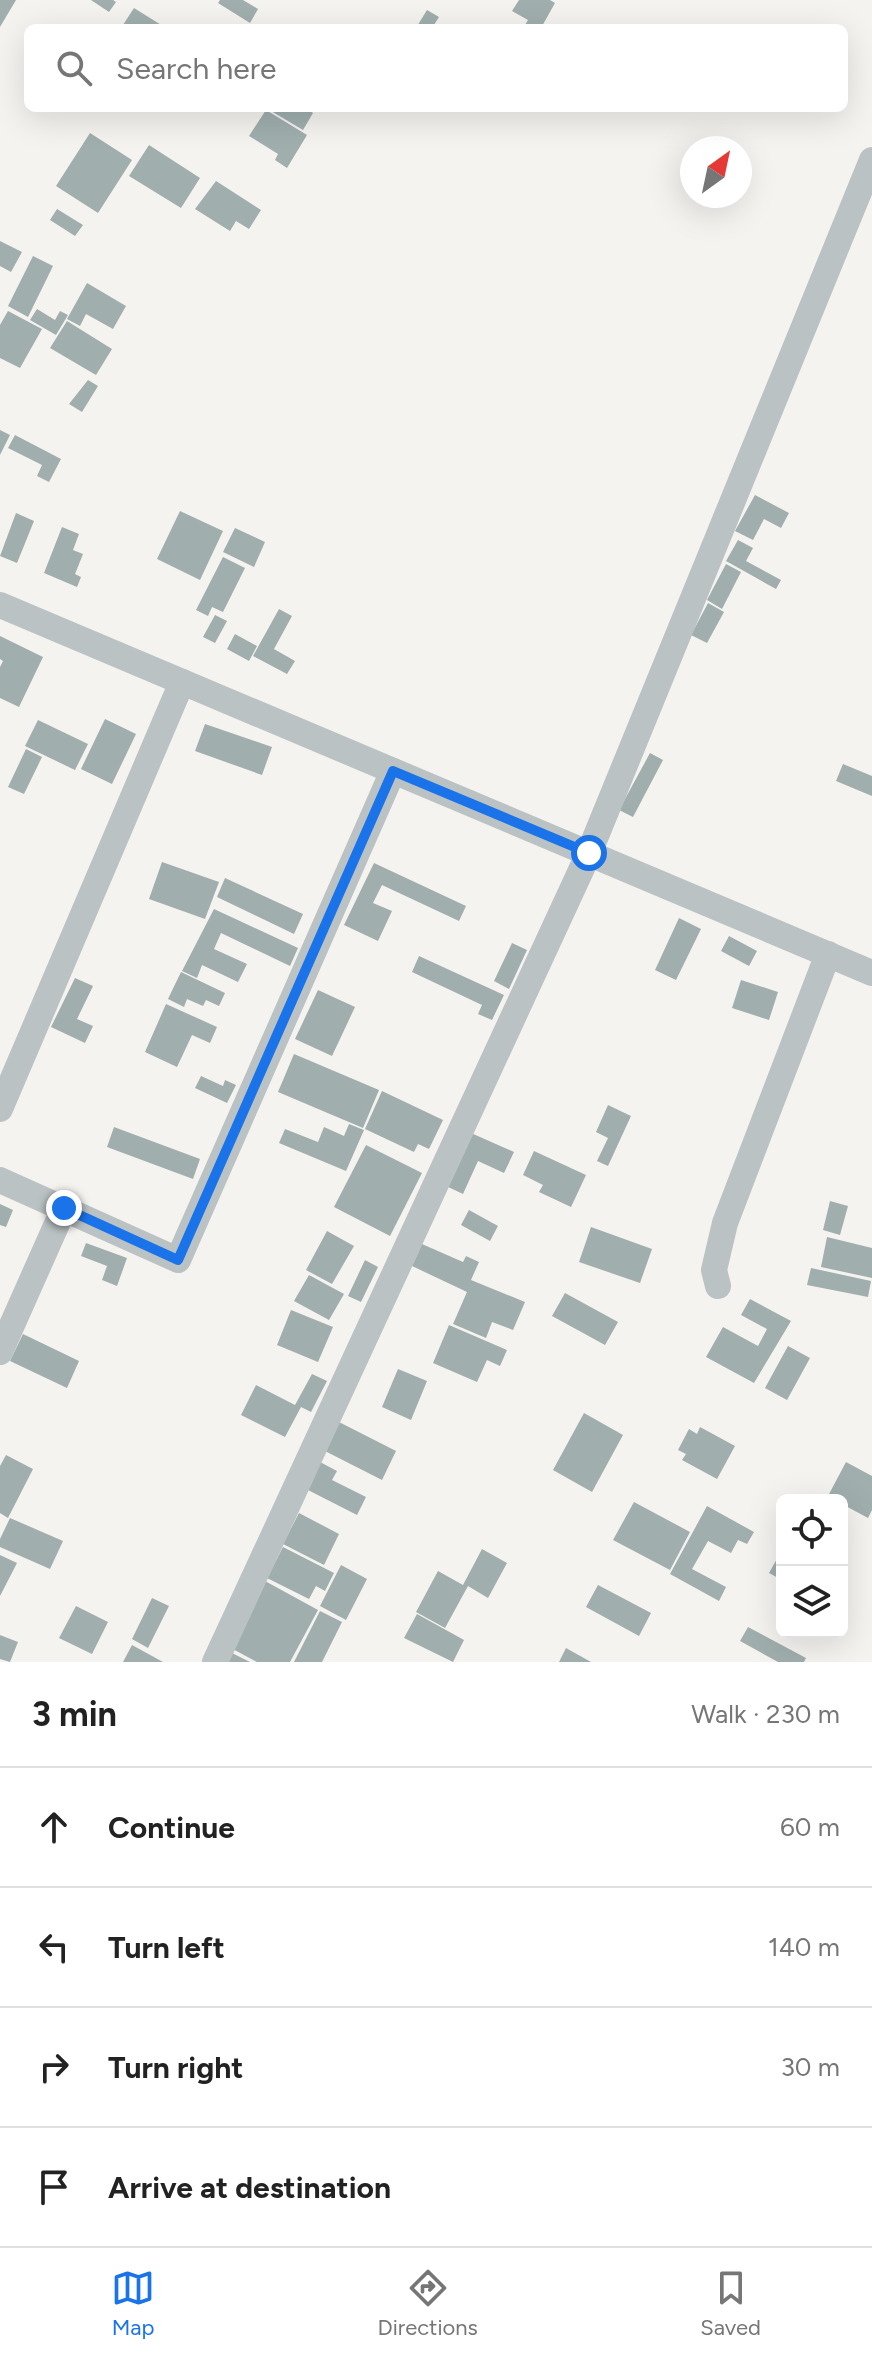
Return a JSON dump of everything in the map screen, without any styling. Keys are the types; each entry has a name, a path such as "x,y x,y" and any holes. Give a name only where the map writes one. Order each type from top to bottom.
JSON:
{"street":[{"path":"215,1662 589,853 872,160"},
{"path":"0,605 872,973"},
{"path":"0,1109 182,682"},
{"path":"0,1180 178,1260 393,771"},
{"path":"718,1286 714,1270 725,1223 828,954"},
{"path":"0,1352 64,1208"}],"building":[{"path":"0,0 16,0 0,27"},
{"path":"91,0 113,0 116,2 109,12"},
{"path":"220,0 243,0 258,9 250,23 218,3"},
{"path":"519,0 550,0 555,3 543,24 526,24 528,20 512,11"},
{"path":"134,8 160,24 124,24"},
{"path":"427,10 439,17 435,24 418,24"},
{"path":"265,112 307,135 287,168 275,160 278,154 249,136"},
{"path":"273,112 312,112 303,130"},
{"path":"90,133 132,160 98,213 56,186"},
{"path":"149,145 200,178 181,208 129,176"},
{"path":"216,181 261,210 249,229 236,221 230,231 195,209"},
{"path":"57,209 83,225 75,236 50,220"},
{"path":"0,241 22,252 11,272 0,266"},
{"path":"33,256 53,266 28,317 8,306"},
{"path":"87,283 126,306 113,329 86,314 80,326 67,319"},
{"path":"37,309 55,320 60,311 68,315 56,335 30,320"},
{"path":"8,311 42,329 20,368 0,358 0,325"},
{"path":"67,321 112,349 96,375 50,348"},
{"path":"88,380 98,386 82,412 69,404"},
{"path":"0,430 10,435 0,455"},
{"path":"15,435 61,459 49,482 37,476 42,465 8,448"},
{"path":"755,495 789,513 781,528 764,519 753,540 735,531"},
{"path":"180,511 223,531 200,580 157,559"},
{"path":"16,513 34,521 17,563 0,556"},
{"path":"62,527 79,534 73,550 83,554 75,574 81,577 77,587 44,573"},
{"path":"235,528 265,542 254,567 223,552"},
{"path":"738,540 753,548 746,561 781,580 776,589 726,561"},
{"path":"223,557 245,568 223,612 212,607 208,616 196,610"},
{"path":"726,564 741,572 722,609 707,600"},
{"path":"708,603 724,612 707,643 691,635"},
{"path":"279,609 292,616 274,649 295,661 287,674 253,656"},
{"path":"215,615 227,621 215,643 203,637"},
{"path":"235,634 257,646 249,661 227,649"},
{"path":"0,636 43,657 19,707 0,698 0,667 3,661 0,659"},
{"path":"105,719 136,734 112,784 81,769"},
{"path":"38,720 88,744 75,770 25,746"},
{"path":"205,724 272,747 262,775 195,751"},
{"path":"26,749 42,757 24,794 8,787"},
{"path":"650,753 663,760 633,817 619,810"},
{"path":"843,764 872,776 872,796 836,781"},
{"path":"162,862 219,882 205,919 149,899"},
{"path":"374,863 466,906 459,921 382,885 373,903 392,911 378,941 344,925"},
{"path":"225,878 303,914 294,934 217,897"},
{"path":"214,909 298,948 290,966 221,933 214,949 247,964 238,982 202,965 197,978 182,971"},
{"path":"679,918 701,929 676,980 655,970"},
{"path":"729,936 757,951 749,966 721,951"},
{"path":"512,943 527,950 509,989 494,981"},
{"path":"419,956 504,995 492,1020 478,1014 482,1005 412,972"},
{"path":"181,972 225,993 219,1006 206,1000 203,1006 187,999 184,1007 168,999"},
{"path":"75,978 93,986 77,1019 93,1026 85,1043 51,1027"},
{"path":"741,980 778,992 769,1020 732,1008"},
{"path":"318,990 355,1007 332,1056 295,1039"},
{"path":"166,1004 217,1027 210,1043 192,1035 177,1067 145,1052"},
{"path":"294,1054 379,1090 363,1128 278,1092"},
{"path":"201,1076 223,1086 225,1080 236,1085 227,1103 195,1088"},
{"path":"382,1091 443,1120 429,1149 418,1144 414,1152 365,1129"},
{"path":"608,1105 631,1116 608,1166 597,1161 608,1138 596,1132"},
{"path":"349,1124 364,1130 346,1171 279,1143 285,1129 318,1142 324,1127 344,1136"},
{"path":"114,1127 200,1159 193,1179 107,1147"},
{"path":"471,1133 514,1152 504,1173 478,1161 463,1194 446,1186"},
{"path":"366,1145 422,1173 390,1236 334,1207"},
{"path":"534,1151 586,1175 571,1207 539,1192 543,1185 523,1175"},
{"path":"830,1201 848,1206 840,1235 823,1230"},
{"path":"0,1204 13,1210 6,1227 0,1225"},
{"path":"469,1210 498,1226 490,1241 461,1225"},
{"path":"591,1227 652,1249 640,1283 579,1262"},
{"path":"327,1231 354,1246 332,1284 306,1270"},
{"path":"827,1237 872,1248 872,1278 821,1267"},
{"path":"86,1243 127,1258 117,1286 102,1280 107,1266 81,1256"},
{"path":"422,1244 463,1262 466,1256 479,1262 471,1280 525,1302 513,1330 492,1322 486,1338 453,1324 467,1292 412,1266"},
{"path":"365,1260 378,1267 361,1302 348,1296"},
{"path":"811,1268 871,1281 868,1297 807,1285"},
{"path":"309,1275 344,1294 329,1320 294,1301"},
{"path":"565,1293 618,1322 605,1345 552,1316"},
{"path":"750,1299 791,1321 754,1383 706,1357 723,1327 758,1346 767,1329 741,1315"},
{"path":"291,1310 333,1327 318,1362 277,1345"},
{"path":"449,1325 507,1350 500,1366 487,1360 477,1382 433,1363"},
{"path":"23,1334 79,1361 67,1388 10,1361"},
{"path":"788,1346 810,1358 787,1400 765,1388"},
{"path":"398,1369 427,1381 411,1420 382,1407"},
{"path":"312,1374 327,1381 311,1412 301,1407 285,1437 241,1415 256,1385 295,1405"},
{"path":"584,1413 623,1435 592,1492 553,1470"},
{"path":"339,1422 396,1451 382,1480 325,1451"},
{"path":"700,1427 735,1446 717,1479 682,1460 686,1454 678,1450 689,1429 697,1434"},
{"path":"6,1455 33,1469 8,1518 0,1513 0,1466"},
{"path":"320,1462 337,1471 332,1480 366,1497 357,1515 306,1489"},
{"path":"846,1462 872,1476 872,1510 868,1518 848,1507 848,1494 829,1494"},
{"path":"634,1502 690,1532 670,1570 613,1540"},
{"path":"707,1506 754,1532 747,1544 738,1540 731,1553 708,1541 692,1569 726,1587 719,1601 670,1574"},
{"path":"299,1513 339,1534 324,1565 283,1544"},
{"path":"10,1518 63,1541 50,1569 0,1547 0,1539"},
{"path":"283,1547 334,1573 325,1591 316,1586 309,1599 267,1578"},
{"path":"482,1549 507,1563 488,1598 468,1586 445,1628 416,1612 438,1571 463,1585"},
{"path":"0,1555 17,1563 0,1596"},
{"path":"776,1561 776,1577 769,1573"},
{"path":"341,1565 367,1579 346,1620 320,1606"},
{"path":"265,1581 318,1610 290,1662 257,1662 229,1647"},
{"path":"598,1585 651,1613 639,1636 586,1607"},
{"path":"152,1598 169,1606 148,1648 132,1639"},
{"path":"76,1606 108,1622 92,1654 59,1638"},
{"path":"320,1611 342,1622 322,1662 294,1662"},
{"path":"417,1614 464,1640 453,1662 404,1638"},
{"path":"748,1627 806,1658 804,1662 778,1662 740,1641"},
{"path":"0,1635 18,1642 10,1662 0,1659"},
{"path":"132,1645 163,1662 123,1662"},
{"path":"566,1648 591,1662 559,1662"},
{"path":"232,1653 250,1662 227,1662"}],"route":[{"path":"64,1208 178,1260 393,771 589,853"}]}
